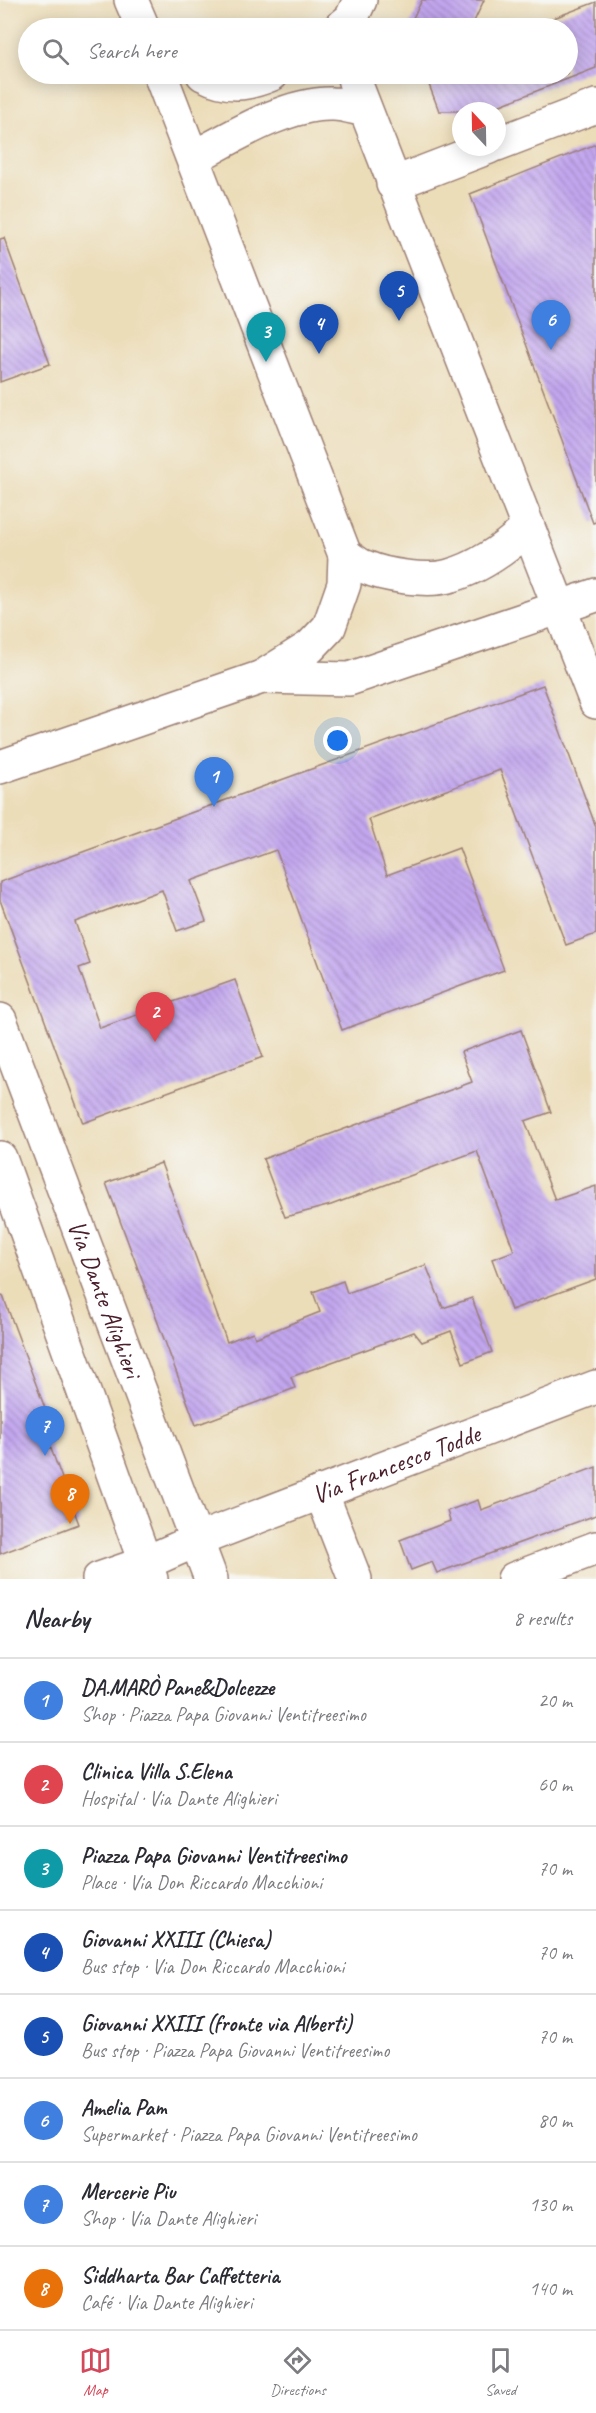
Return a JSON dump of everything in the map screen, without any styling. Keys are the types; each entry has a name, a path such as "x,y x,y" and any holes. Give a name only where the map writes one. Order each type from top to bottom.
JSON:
{"street":[{"path":"132,0 139,18"},
{"path":"0,767 262,677 310,647 329,627 344,584 345,555 164,84"},
{"path":"356,84 393,184 596,702"},
{"path":"193,158 275,117 300,108 333,104 365,110"},
{"path":"506,141 596,106"},
{"path":"393,184 466,156"},
{"path":"345,555 366,568 408,578 447,577 483,562 509,545 528,528"},
{"path":"262,677 349,679 596,595"},
{"name":"Via Dante Alighieri","path":"0,1020 211,1579"},
{"name":"Via Dante Alighieri","path":"0,1158 148,1571"},
{"name":"Via Francesco Todde","path":"99,1579 148,1571 197,1540 596,1387"},
{"path":"321,1492 355,1579"},
{"path":"514,1579 596,1548"}],"building":[{"path":"422,0 484,0 476,18 413,18"},
{"path":"596,2 596,68 578,75 578,18 554,18"},
{"path":"429,84 555,84 506,103 452,102 452,111 439,111"},
{"path":"596,144 596,522 593,523 470,194"},
{"path":"4,238 50,364 0,382 0,239"},
{"path":"543,685 596,827 596,934 566,945 500,770 369,819 387,875 459,848 504,970 342,1030 276,850 191,881 206,921 177,931 162,890 75,922 90,964 79,968 100,1028 235,980 263,1057 83,1123 0,900 0,882"},
{"path":"521,1030 551,1112 525,1121 555,1200 596,1186 596,1279 511,1310 492,1259 514,1251 477,1151 331,1205 285,1217 263,1159 472,1082 461,1052"},
{"path":"161,1163 227,1342 253,1332 255,1338 320,1312 313,1292 343,1281 347,1293 426,1265 443,1308 472,1298 492,1352 463,1363 451,1331 422,1342 414,1332 291,1377 295,1388 196,1425 106,1183"},
{"path":"3,1296 55,1435 47,1438 79,1524 0,1554 0,1297"},
{"path":"596,1467 596,1515 437,1573 432,1562 411,1570 400,1540 450,1521 447,1511 478,1500 481,1510"}],"place":[{"name":"Giovanni XXIII (fronte via Alberti)","path":"399,321"},
{"name":"Amelia Pam","path":"551,350"},
{"name":"Giovanni XXIII (Chiesa)","path":"319,354"},
{"name":"Piazza Papa Giovanni Ventitreesimo","path":"266,362"},
{"name":"DA.MARÒ Pane&Dolcezze","path":"214,807"},
{"name":"Clinica Villa S.Elena","path":"155,1042"},
{"name":"Mercerie Piu","path":"45,1456"},
{"name":"Siddharta Bar Caffetteria","path":"70,1524"}]}
